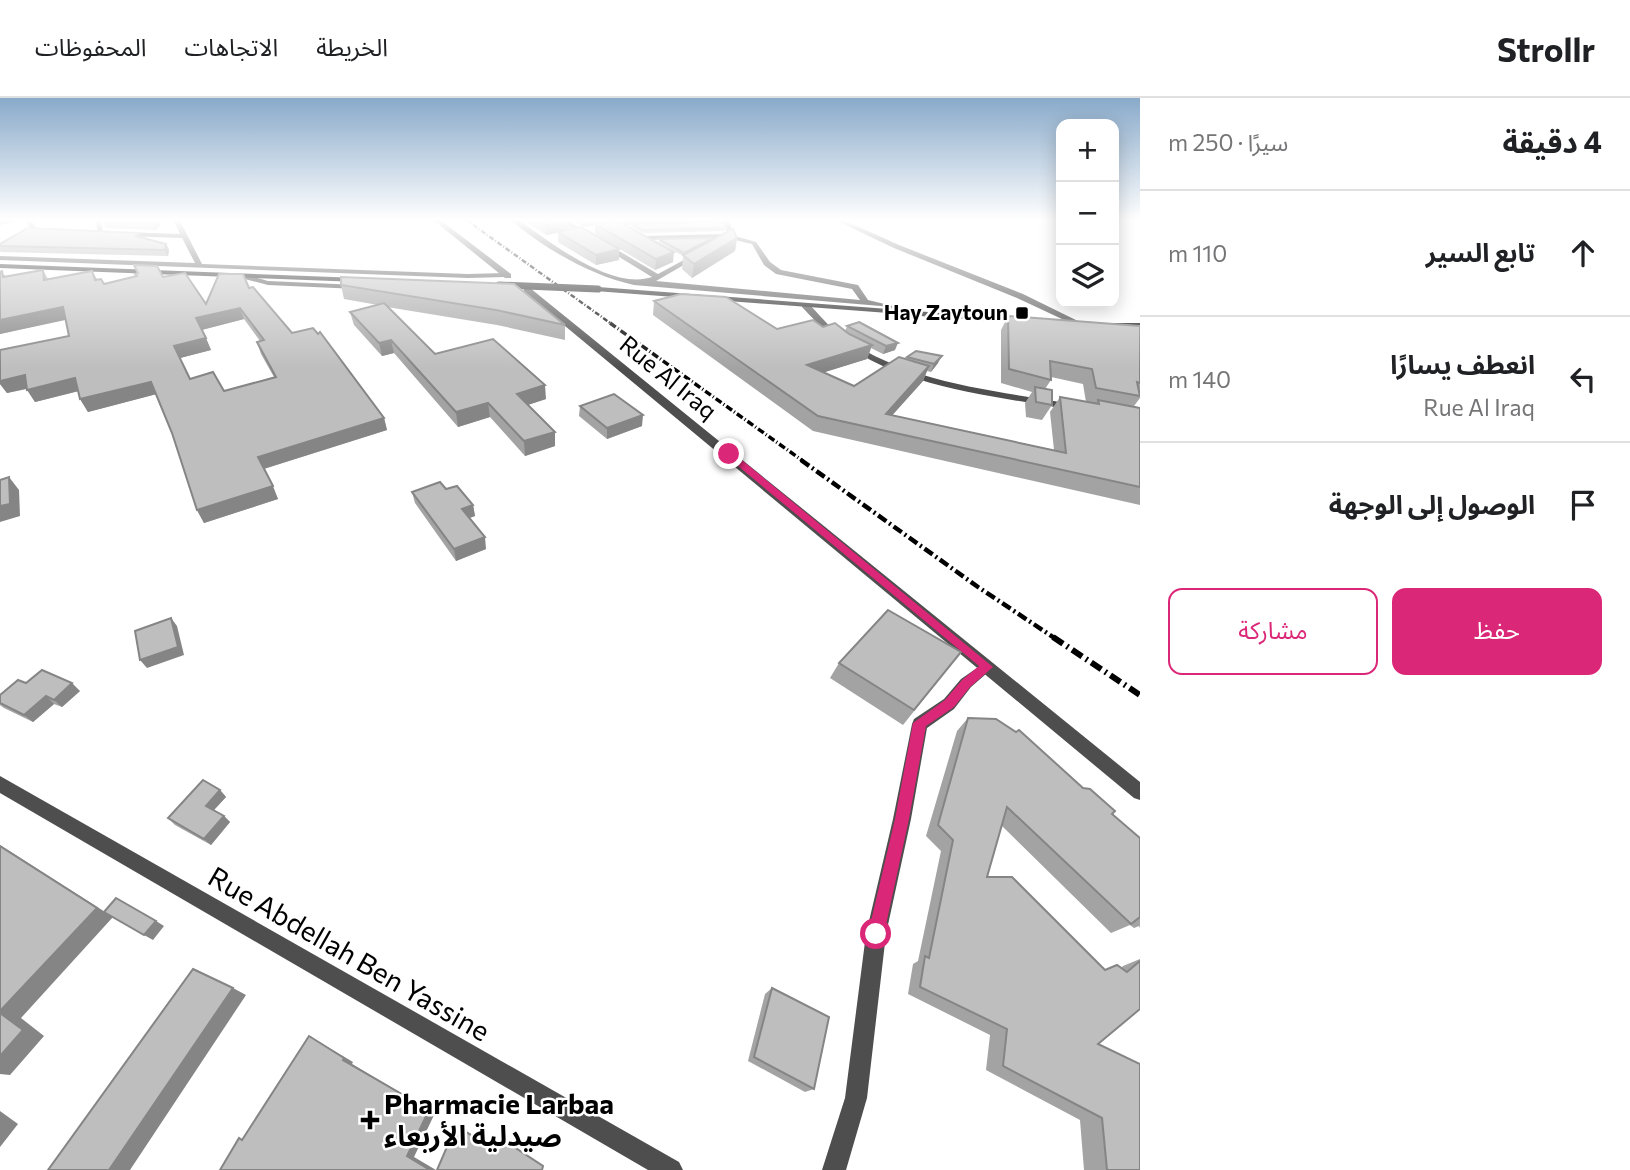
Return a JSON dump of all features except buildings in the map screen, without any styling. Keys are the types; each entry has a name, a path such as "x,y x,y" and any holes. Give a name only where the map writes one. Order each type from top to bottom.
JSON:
{"main road":[{"path":"74,269 490,288 598,289 1034,322"},
{"path":"1057,323 1094,324"},
{"path":"1108,325 1140,325"}],"street":[{"path":"286,269 507,275 499,269"},
{"path":"591,269 620,279 865,302 926,315"},
{"path":"644,269 657,277"},
{"path":"646,282 672,269"},
{"path":"775,269 853,286 865,302 877,311"},
{"path":"952,269 1037,303 1080,324"},
{"path":"244,276 268,283 374,288"},
{"name":"Rue Al Iraq","path":"490,288 529,292 1140,792"},
{"path":"806,305 829,332 875,359 912,375 1088,410"},
{"path":"834,1170 856,1098 876,934 920,723 949,704 966,683 987,667"},
{"name":"Rue Abdellah Ben Yassine","path":"0,784 671,1170"}],"railway":[{"path":"535,269 613,325"},
{"path":"610,323 803,461"},
{"path":"801,460 978,587 1140,695"}],"place":[{"name":"Hay Zaytoun","path":"1022,313"},
{"name":"Pharmacie Larbaa صيدلية الأربعاء","path":"370,1120"}],"route":[{"path":"729,454 987,667 966,683 949,704 920,723 876,934"}]}
